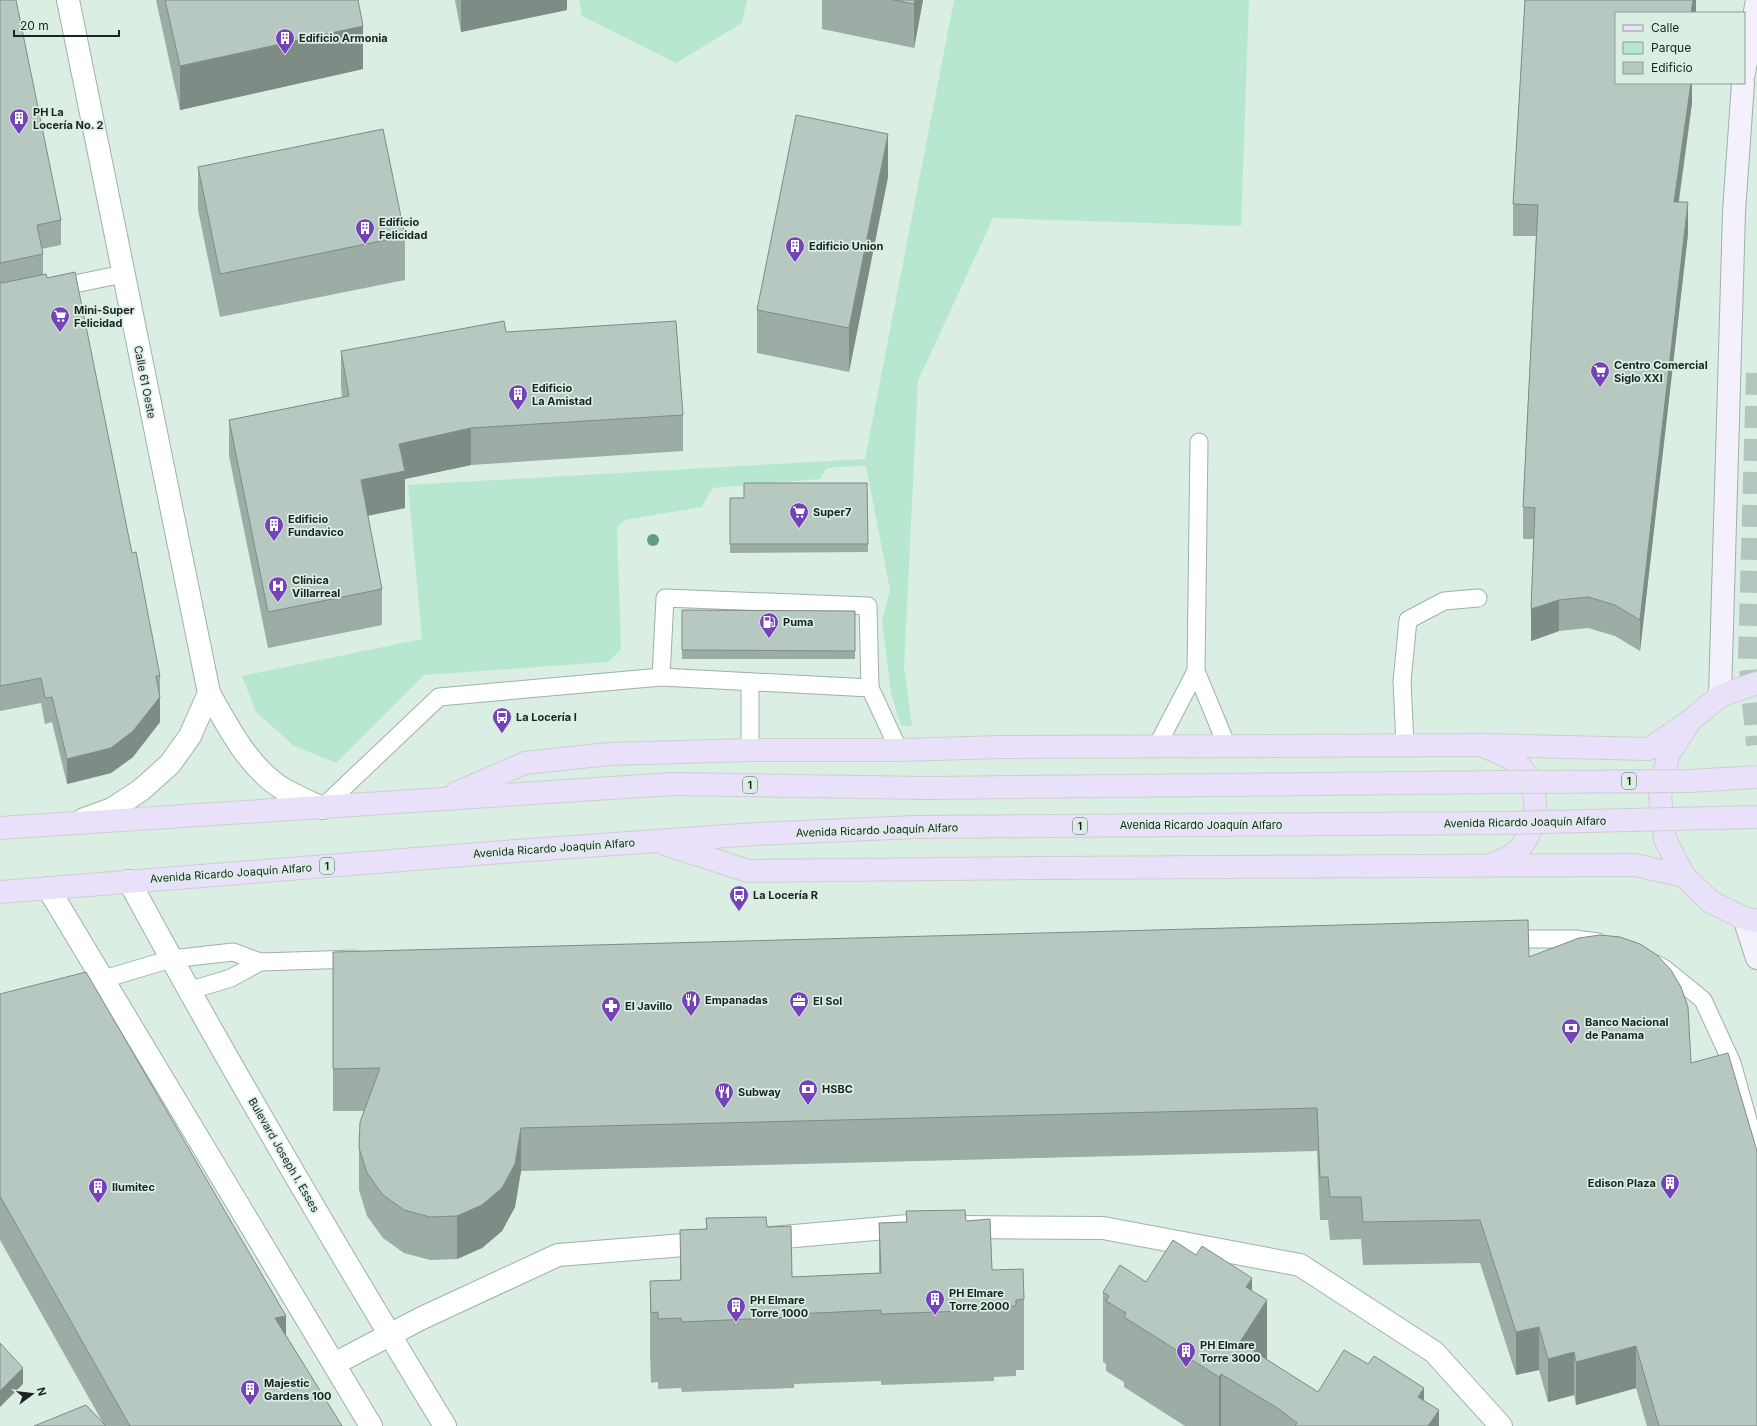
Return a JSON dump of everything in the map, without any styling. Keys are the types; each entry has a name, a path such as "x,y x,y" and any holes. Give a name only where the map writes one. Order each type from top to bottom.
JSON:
{"main road":[{"path":"1745,67 1757,0"},
{"path":"1720,696 1734,212 1743,84"},
{"path":"440,799 525,763 610,754 750,750 899,750 1001,747 1157,746 1483,745 1649,749 1691,720 1720,696 1757,682"},
{"path":"1691,720 1668,755 1660,797 1665,839 1684,876 1711,902 1751,919 1757,958"},
{"path":"1483,745 1512,760 1530,780 1537,806 1531,833 1514,854 1489,866"},
{"name":"1","path":"0,828 672,784 928,788 1689,781 1757,777"},
{"name":"Avenida Ricardo Joaquín Alfaro","path":"0,892 654,841 915,827 1506,824 1757,817"},
{"path":"654,841 748,871 1635,865 1684,876"}],"street":[{"name":"Calle 61 Oeste","path":"68,0 209,693 232,734 256,766 282,788 322,808"},
{"path":"74,822 112,810 141,790 170,764 190,736 209,693"},
{"name":"Bulevard Joseph I. Esses","path":"129,881 188,991 389,1335 445,1426"},
{"path":"48,888 371,1426"},
{"path":"334,1364 389,1335 558,1255 933,1226 1102,1228 1300,1265 1434,1352 1501,1426"}],"lane":[{"path":"38,291 124,274"},
{"path":"1199,442 1196,671 1227,746"},
{"path":"661,677 665,598 868,606 870,688 899,750"},
{"path":"1405,745 1402,680 1408,620 1444,601 1478,598"},
{"path":"1157,746 1196,671"},
{"path":"322,808 439,697 661,677 870,688"},
{"path":"750,682 750,750"},
{"path":"1487,940 1575,939 1614,944"},
{"path":"104,979 171,959 232,952 260,962 370,959"},
{"path":"1640,955 1665,969 1703,1000 1732,1063 1757,1152"},
{"path":"188,991 231,978 260,962"}],"green space":[{"path":"579,0 747,0 742,23 676,63 582,16"},
{"path":"954,0 1249,0 1241,226 993,218 918,381 904,667 912,726 901,726 891,693 882,621 890,590 866,466 835,467 826,469 820,479 712,488 702,507 624,520 617,528 621,649 608,662 424,675 336,763 294,746 256,712 242,676 422,639 408,485 865,459"}],"building":[{"name":"PH La Locería No. 2","path":"0,0 16,0 61,220 37,225 43,254 0,263"},
{"path":"165,0 358,0 363,26 180,66"},
{"path":"893,0 915,0 914,4"},
{"name":"Centro Comercial Siglo XXI","path":"1525,0 1693,0 1691,12 1615,12 1615,84 1691,84 1674,202 1688,202 1640,620 1615,605 1588,597 1559,600 1531,609 1535,508 1523,507 1538,205 1513,204"},
{"name":"Edificio Union","path":"796,115 888,134 849,328 757,310"},
{"path":"383,129 405,236 220,274 198,167"},
{"path":"75,272 132,553 136,552 160,676 156,676 160,697 133,731 111,748 67,759 52,697 45,698 41,678 0,686 0,282 2,283 46,274 47,278"},
{"path":"504,321 506,332 676,321 683,415 471,428 399,444 405,471 361,480 382,589 268,612 229,420 349,396 341,351"},
{"name":"Super7","path":"744,483 867,483 868,544 730,544 730,498 744,498"},
{"name":"Puma","path":"682,610 855,611 855,651 682,650"},
{"name":"Edison Plaza","path":"1528,920 1529,957 1579,938 1600,935 1620,937 1640,944 1657,955 1671,970 1681,987 1688,1007 1691,1063 1728,1053 1757,1151 1757,1426 1659,1426 1636,1346 1576,1362 1574,1352 1548,1359 1539,1327 1516,1332 1480,1220 1363,1222 1361,1197 1330,1197 1328,1177 1320,1177 1317,1108 521,1128 515,1164 502,1188 482,1205 457,1216 430,1217 404,1210 383,1195 367,1173 359,1148 360,1122 380,1068 333,1069 333,952"},
{"name":"Ilumitec","path":"86,972 286,1316 275,1318 342,1426 130,1426 0,1196 0,994"},
{"path":"965,1210 966,1221 990,1219 992,1270 1023,1269 1024,1299 1016,1300 1016,1306 994,1306 994,1310 881,1314 881,1310 794,1314 794,1317 682,1322 681,1318 658,1319 658,1312 651,1313 650,1281 681,1280 680,1230 707,1229 706,1218 766,1217 767,1227 791,1226 792,1277 881,1273 879,1223 907,1222 906,1211"},
{"path":"1173,1240 1196,1255 1202,1246 1252,1278 1246,1287 1267,1300 1240,1342 1266,1359 1318,1392 1344,1350 1368,1364 1374,1356 1424,1388 1418,1397 1439,1410 1428,1426 1295,1426 1297,1423 1279,1409 1221,1374 1219,1377 1124,1317 1126,1313 1106,1301 1109,1296 1103,1292 1120,1265 1146,1282"},
{"path":"0,1343 23,1368 0,1391"},
{"path":"86,1405 106,1426 34,1426"}],"tunnel":[{"path":"1757,373 1749,659 1757,745"}],"place":[{"name":"Edificio Armonia","path":"285,55"},
{"name":"PH La Locería No. 2","path":"19,135"},
{"name":"Edificio Felicidad","path":"365,245"},
{"name":"Edificio Union","path":"795,263"},
{"name":"Mini-Super Felicidad","path":"60,333"},
{"name":"Centro Comercial Siglo XXI","path":"1600,388"},
{"name":"Edificio La Amistad","path":"518,411"},
{"name":"Super7","path":"799,529"},
{"name":"Edificio Fundavico","path":"274,542"},
{"name":"Clínica Villarreal","path":"278,603"},
{"name":"Puma","path":"769,639"},
{"name":"La Locería I","path":"502,734"},
{"name":"La Locería R","path":"739,912"},
{"name":"Empanadas","path":"691,1017"},
{"name":"El Sol","path":"799,1018"},
{"name":"El Javillo","path":"611,1023"},
{"name":"Banco Nacional de Panama","path":"1571,1045"},
{"name":"HSBC","path":"808,1106"},
{"name":"Subway","path":"724,1109"},
{"name":"Edison Plaza","path":"1670,1200"},
{"name":"Ilumitec","path":"98,1204"},
{"name":"PH Elmare Torre 2000","path":"935,1316"},
{"name":"PH Elmare Torre 1000","path":"736,1323"},
{"name":"PH Elmare Torre 3000","path":"1186,1368"},
{"name":"Majestic Gardens 100","path":"250,1406"}]}
